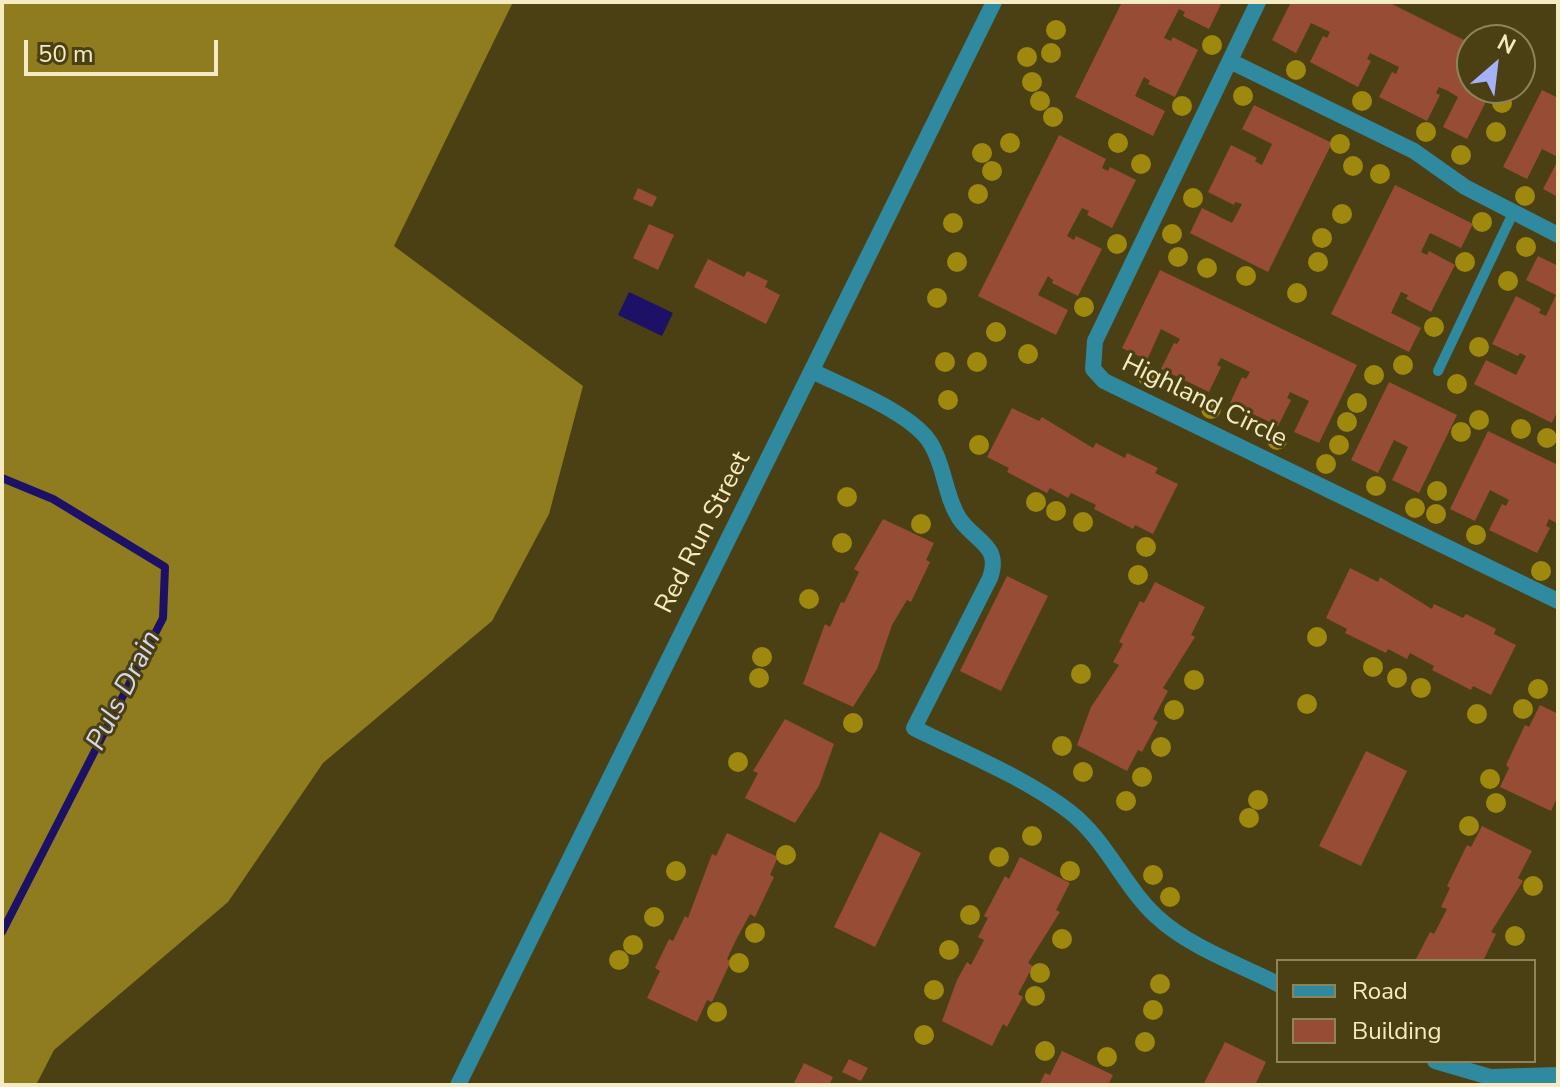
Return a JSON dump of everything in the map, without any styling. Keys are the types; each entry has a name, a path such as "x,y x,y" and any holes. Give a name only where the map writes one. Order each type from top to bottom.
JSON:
{"street":[{"name":"Red Run Street","path":"458,1085 994,2"},
{"name":"Highland Circle","path":"1258,2 1095,341 1093,369 1104,381 1558,601"},
{"path":"1230,61 1414,151 1465,187 1558,235"},
{"path":"812,371 919,430 938,458 961,521 992,551 990,578 914,728 1018,781 1071,813 1087,827 1157,917 1185,937 1276,983"},
{"path":"1442,1063 1490,1077 1558,1075"}],"lane":[{"path":"1438,371 1513,213"}],"shaded area":[{"path":"2,2 513,2 394,246 583,386 549,514 492,621 323,763 228,902 54,1050 36,1085 2,1085"},
{"path":"629,292 673,313 662,336 618,315"}],"building":[{"path":"1122,2 1222,2 1209,29 1183,16 1185,12 1179,9 1164,38 1171,41 1173,37 1198,50 1175,97 1148,84 1150,81 1144,77 1135,96 1165,111 1153,136 1075,97"},
{"path":"1291,2 1388,2 1456,36 1456,96 1439,87 1436,93 1440,95 1427,121 1379,97 1392,72 1396,74 1399,67 1370,53 1367,59 1371,61 1358,87 1310,62 1323,36 1327,38 1330,32 1311,23 1296,53 1272,40"},
{"path":"1542,90 1558,98 1558,157 1542,149 1527,179 1503,167"},
{"path":"1456,101 1456,104 1485,104 1467,139 1443,127"},
{"path":"1254,105 1332,143 1268,272 1190,233 1202,208 1232,223 1242,204 1235,202 1234,205 1208,192 1231,145 1257,158 1255,161 1262,165 1272,144 1242,129"},
{"path":"1059,135 1106,159 1102,168 1108,171 1110,167 1136,180 1112,228 1087,215 1089,211 1082,208 1067,236 1074,240 1076,236 1102,249 1078,296 1052,283 1048,276 1038,295 1068,310 1056,335 978,296"},
{"path":"1556,164 1558,166 1558,197 1543,189"},
{"path":"1395,185 1473,224 1461,248 1430,233 1421,252 1427,255 1429,251 1455,265 1431,312 1406,299 1408,295 1401,292 1391,313 1421,328 1409,352 1331,314"},
{"path":"638,188 657,197 652,207 633,199"},
{"path":"649,224 674,235 658,270 633,258"},
{"path":"1538,256 1558,266 1558,410 1552,423 1474,384 1486,360 1516,375 1526,356 1520,353 1518,356 1492,344 1516,296 1541,309 1539,313 1546,316 1556,295 1526,280"},
{"path":"708,259 744,277 747,271 768,281 765,287 780,295 766,324 694,287"},
{"path":"1160,270 1357,365 1319,443 1294,432 1309,401 1290,392 1287,398 1291,400 1278,426 1230,403 1242,377 1246,379 1250,372 1221,358 1217,365 1221,367 1209,392 1161,369 1174,343 1177,344 1180,339 1161,329 1147,360 1122,348"},
{"path":"1389,382 1457,415 1419,493 1392,480 1408,447 1394,440 1378,473 1351,460"},
{"path":"1012,408 1039,421 1042,417 1093,448 1096,443 1125,458 1127,453 1158,468 1155,473 1178,484 1153,534 1135,525 1133,529 1071,493 1068,498 1050,488 1047,493 1007,472 1009,468 987,457"},
{"path":"1488,431 1558,465 1558,524 1549,519 1546,526 1550,528 1537,553 1489,530 1502,504 1506,506 1509,500 1490,490 1475,521 1450,509"},
{"path":"883,519 934,543 926,560 930,562 911,602 907,600 892,625 877,669 853,707 803,684 825,624 830,627 841,602 844,603 859,572 854,569"},
{"path":"1350,568 1378,582 1380,577 1432,609 1434,604 1463,618 1466,614 1496,629 1494,634 1516,645 1491,695 1473,686 1471,690 1432,670 1434,666 1410,653 1407,659 1388,649 1386,653 1345,633 1347,629 1326,618"},
{"path":"1007,576 1048,596 1001,691 960,671"},
{"path":"1155,582 1205,607 1191,635 1195,637 1163,688 1168,691 1153,719 1158,722 1142,752 1138,750 1127,771 1077,745 1091,707 1119,665 1113,662 1123,644 1119,642 1140,601 1144,603"},
{"path":"1540,705 1558,714 1558,796 1551,811 1500,787 1509,768 1506,765 1525,725 1529,727"},
{"path":"785,719 834,744 819,786 795,823 745,798 758,773 753,771"},
{"path":"1366,751 1407,771 1361,866 1319,846"},
{"path":"1482,826 1532,851 1518,878 1523,881 1491,932 1496,934 1484,959 1416,959 1447,909 1441,907 1450,888 1447,886 1467,845 1471,847"},
{"path":"880,832 921,853 875,947 834,927"},
{"path":"727,833 778,857 770,875 774,877 755,917 750,914 727,959 731,961 712,1002 707,1000 697,1022 647,998 660,971 655,968 669,939 673,941 685,916 688,918 712,854 716,856"},
{"path":"1020,857 1070,883 1056,910 1060,912 1028,963 1033,966 1018,994 1023,997 1007,1027 1003,1024 992,1046 942,1021 957,980 967,962 971,965 984,940 978,937 988,918 984,916 1005,876 1009,879"},
{"path":"1225,1042 1266,1062 1255,1085 1203,1085"},
{"path":"1062,1051 1113,1075 1108,1085 1039,1085 1045,1073 1050,1075"},
{"path":"849,1059 868,1068 861,1081 842,1072"},
{"path":"804,1063 833,1077 829,1085 793,1085"}],"waterway":[{"name":"Puls Drain","path":"2,478 53,499 165,567 163,618 2,932"}]}
